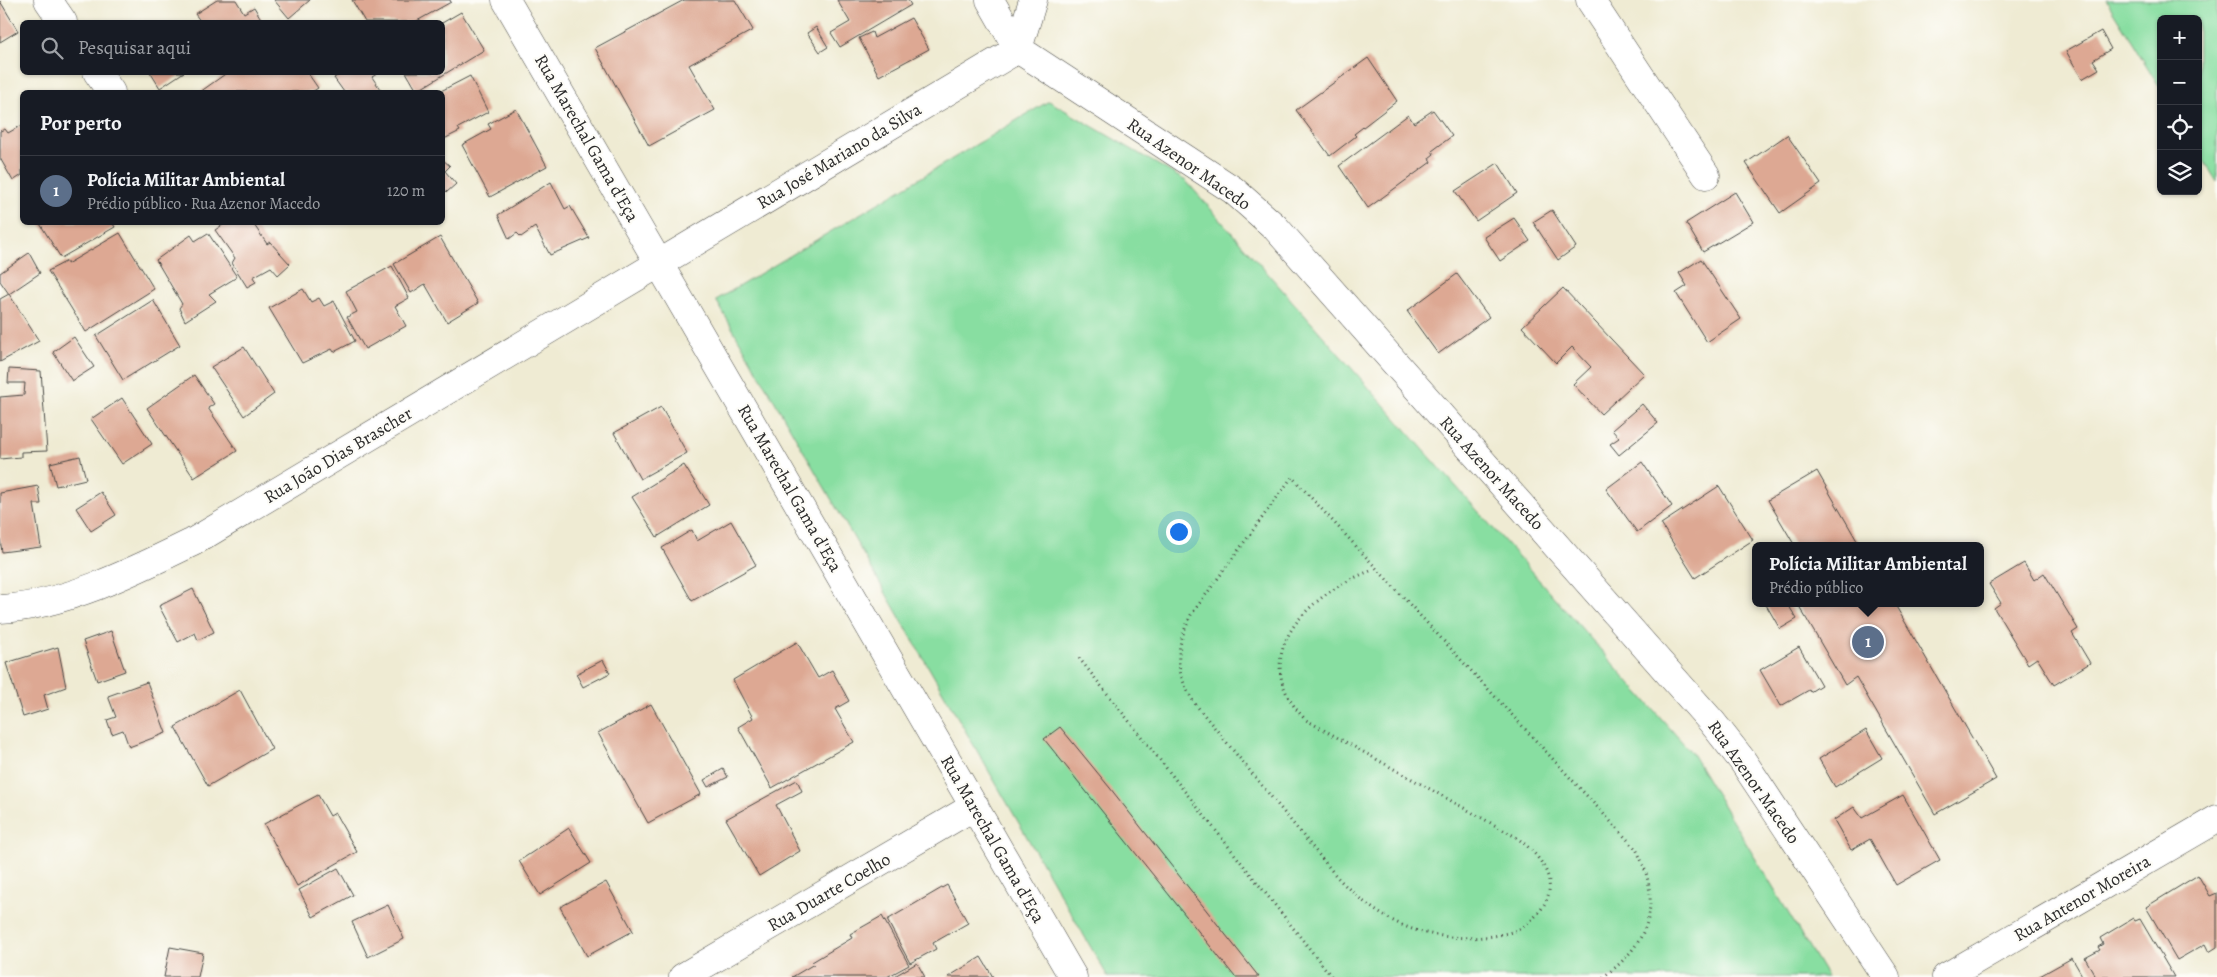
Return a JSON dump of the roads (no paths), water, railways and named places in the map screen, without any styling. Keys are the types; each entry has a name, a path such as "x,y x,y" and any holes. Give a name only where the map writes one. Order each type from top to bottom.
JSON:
{"street":[{"path":"48,0 63,20"},
{"name":"Rua Marechal Gama d'Eça","path":"506,0 1073,977"},
{"path":"990,0 1018,49"},
{"path":"1018,49 1033,0"},
{"path":"1590,0 1706,175"},
{"name":"Rua José Mariano da Silva","path":"659,263 1018,49"},
{"name":"Rua Azenor Macedo","path":"1018,49 1233,190 1275,227 1712,722 1742,760 1886,977"},
{"path":"99,75 110,90"},
{"name":"Rua João Dias Brascher","path":"0,609 57,598 125,576 192,542 659,263"},
{"name":"Rua Duarte Coelho","path":"684,977 974,806"},
{"name":"Rua Antenor Moreira","path":"1946,977 2217,819"}],"place":[{"name":"Polícia Militar Ambiental","path":"1868,642"}]}
